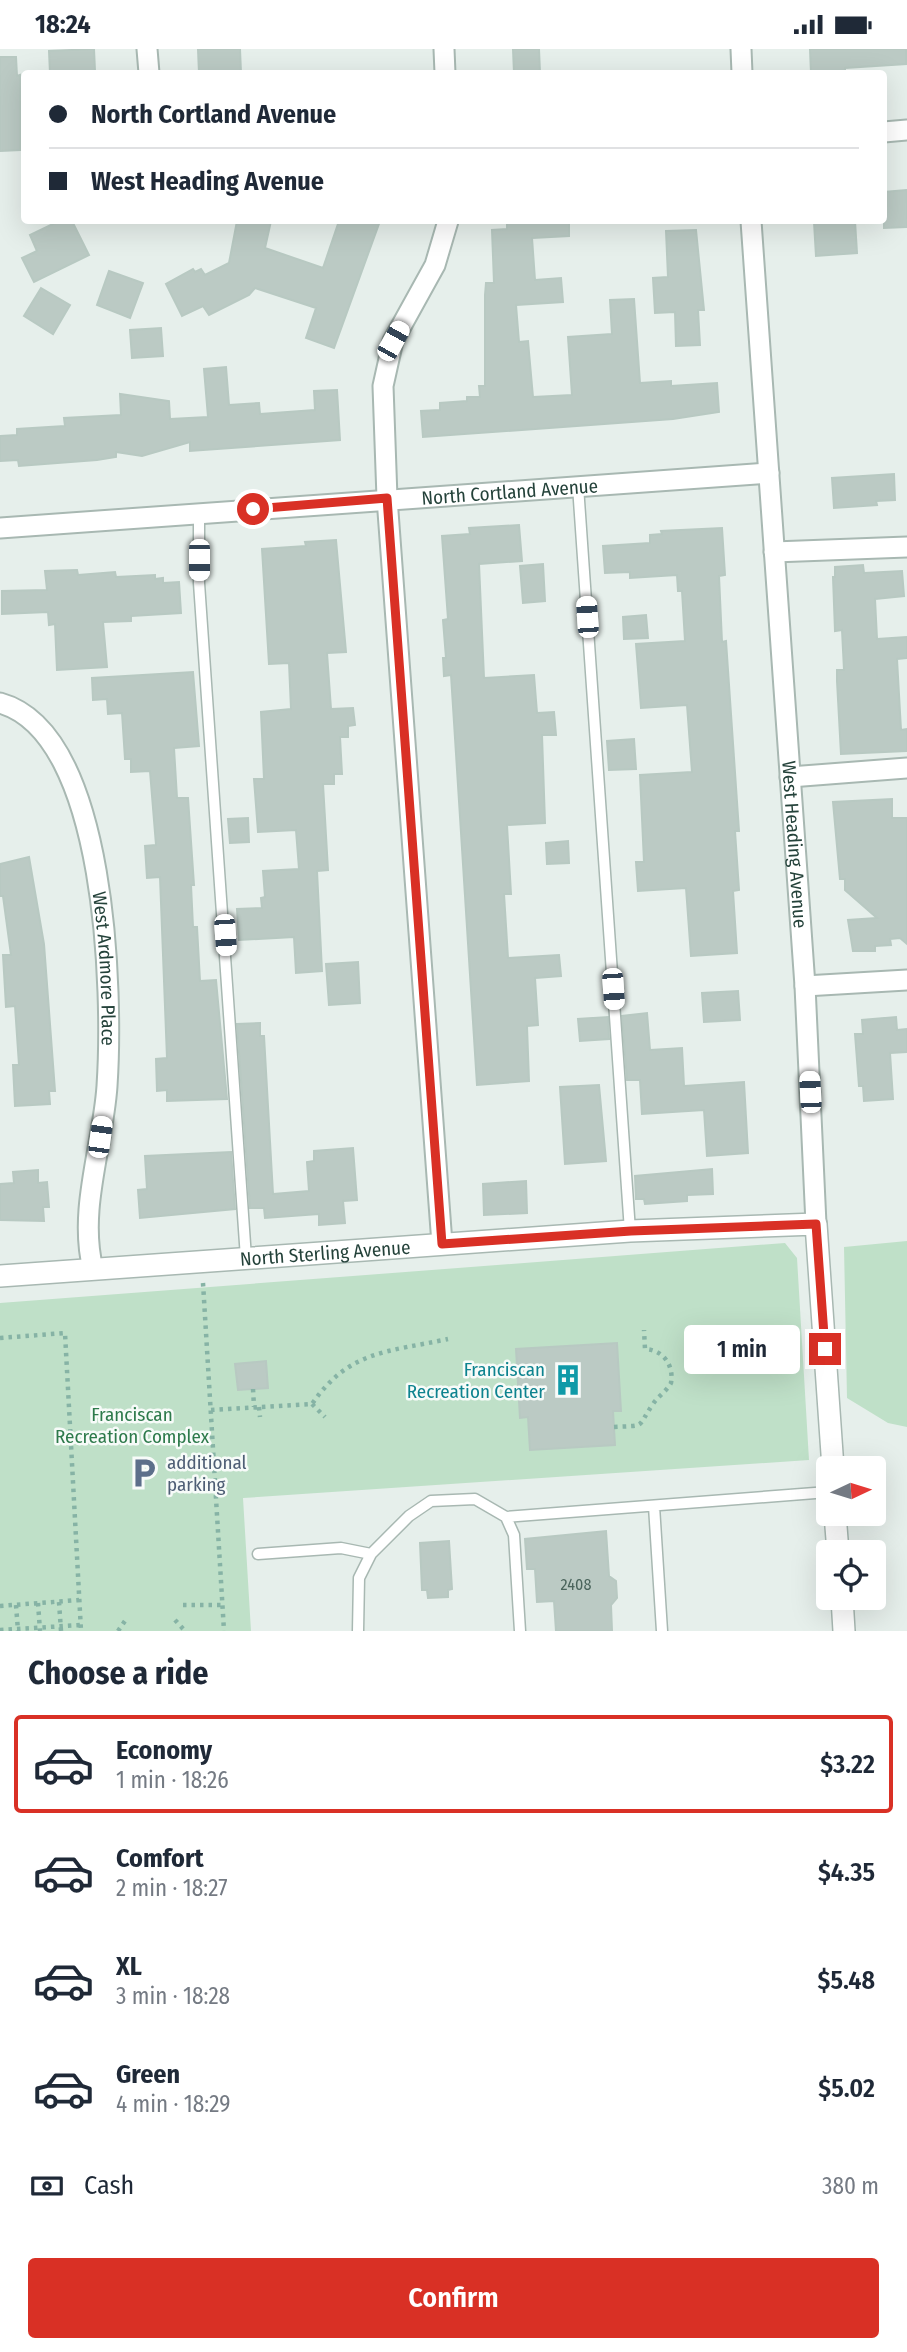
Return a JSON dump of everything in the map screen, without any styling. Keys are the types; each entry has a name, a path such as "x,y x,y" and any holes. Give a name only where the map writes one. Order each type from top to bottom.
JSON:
{"street":[{"path":"147,49 149,70"},
{"path":"444,49 445,70"},
{"path":"741,49 742,70"},
{"path":"887,132 907,130"},
{"path":"442,1244 387,498 383,386 393,341 435,265 447,224"},
{"name":"West Heading Avenue","path":"751,224 805,986 816,1224 832,1456"},
{"name":"North Cortland Avenue","path":"0,528 387,498 769,473"},
{"path":"774,552 907,547"},
{"name":"West Ardmore Place","path":"0,703 14,707 44,732 66,764 88,830 107,948 107,1085 86,1241 93,1269"},
{"path":"790,777 907,768"},
{"path":"805,986 907,980"},
{"name":"North Sterling Avenue","path":"0,1276 631,1231 816,1224"},
{"path":"843,1610 844,1631"}],"lane":[{"path":"578,486 631,1231"},
{"path":"199,513 199,583 246,1258"},
{"path":"358,1631 359,1578 371,1554 409,1515 431,1501 475,1499 506,1517 816,1493"},
{"path":"654,1506 662,1631"},
{"path":"506,1517 514,1535 520,1631"},
{"path":"258,1553 341,1548 371,1554"}],"path":[{"path":"202,1279 224,1631"},
{"path":"614,1427 639,1425 645,1421 651,1406 671,1383 668,1362 657,1352 645,1349 644,1329"},
{"path":"0,1338 65,1333 81,1628 0,1630"},
{"path":"312,1404 329,1380 345,1367 373,1355 448,1339"},
{"path":"253,1389 260,1417"},
{"path":"211,1410 312,1404 325,1417"},
{"path":"0,1606 79,1600"},
{"path":"59,1602 61,1629"},
{"path":"38,1603 40,1629"},
{"path":"16,1605 18,1630"},
{"path":"183,1605 222,1605"},
{"path":"118,1631 127,1618"},
{"path":"175,1620 185,1631"}],"green space":[{"path":"907,1241 907,1427 888,1423 847,1398 844,1247"},
{"name":"Franciscan Recreation Complex","path":"785,1243 797,1258 809,1460 243,1498 251,1631 0,1631 0,1303"}],"building":[{"path":"94,49 95,70 50,70 49,51"},
{"path":"198,49 240,49 241,70 199,70"},
{"path":"513,49 539,49 540,70 514,70"},
{"path":"810,49 906,49 906,64 845,70 811,70"},
{"path":"0,57 16,57 17,76 20,75 20,150 0,151"},
{"path":"907,190 907,227 884,228 884,224 887,224 887,192"},
{"path":"53,224 74,224 89,255 34,282 22,258 37,251 30,235"},
{"path":"236,224 270,224 265,248 323,268 338,224 379,224 334,348 306,338 316,308 255,288 249,295 209,315 203,306 182,316 166,284 193,269 195,272 201,269 205,275 229,263"},
{"path":"507,224 569,224 569,236 532,238 535,280 561,278 563,302 516,305 519,342 528,341 533,397 572,395 568,337 612,334 610,300 634,299 640,383 671,381 671,386 717,383 719,412 673,419 423,437 421,411 440,410 440,403 480,397 479,386 485,386 486,283 494,283 492,230 507,229"},
{"path":"814,224 855,224 857,253 816,256"},
{"path":"696,230 704,310 698,310 700,345 676,346 675,312 655,313 653,278 668,277 666,231"},
{"path":"109,271 143,283 130,318 97,305"},
{"path":"41,288 70,305 53,334 24,316"},
{"path":"161,328 163,356 132,358 130,330"},
{"path":"226,367 229,405 259,403 260,414 315,410 314,391 337,390 340,440 190,451 190,442 142,456 116,452 116,457 97,460 19,466 18,460 0,461 0,436 17,435 17,429 65,426 64,418 121,415 120,394 169,401 170,419 208,417 204,369"},
{"path":"894,474 895,500 876,501 877,505 834,508 832,478"},
{"path":"519,525 522,561 479,564 484,678 534,675 537,713 554,712 556,735 542,735 545,823 507,825 511,894 504,894 508,958 559,955 561,976 535,978 538,1025 527,1026 529,1081 477,1085 451,675 444,676 443,658 446,658 443,620 448,619 442,536 470,534 469,528"},
{"path":"722,528 725,575 719,576 722,642 726,641 739,831 735,831 739,890 733,891 737,953 691,956 686,888 638,891 636,862 644,862 640,775 692,772 687,705 641,708 636,644 685,641 682,591 678,591 677,575 630,578 630,572 605,573 603,546 650,543 650,535 662,534 661,531"},
{"path":"336,540 346,652 327,653 331,709 353,708 355,725 348,726 348,737 340,737 342,774 334,774 334,784 323,784 328,870 317,871 322,971 296,973 294,937 239,940 237,909 262,908 261,898 265,897 263,871 299,869 296,830 258,832 254,779 264,779 261,712 291,709 289,663 269,664 262,549 306,546 305,542"},
{"path":"543,564 545,601 523,603 520,566"},
{"path":"863,565 864,573 902,571 904,596 875,599 877,639 907,637 907,658 897,659 901,730 907,729 907,751 841,754 837,670 844,670 842,630 835,631 833,577 835,567"},
{"path":"77,570 78,575 115,572 116,577 155,575 155,579 163,578 163,583 179,582 181,613 131,616 131,621 103,622 107,667 57,670 55,624 49,625 48,612 2,614 2,591 47,590 45,571"},
{"path":"646,615 648,638 624,639 623,617"},
{"path":"193,672 199,746 174,748 177,798 188,798 194,885 191,885 193,927 197,927 200,981 216,980 227,1099 167,1101 167,1090 157,1091 156,1059 167,1058 160,877 147,878 145,846 156,845 150,771 131,772 131,759 125,759 122,713 108,714 107,699 93,700 92,678"},
{"path":"634,739 636,769 609,770 607,741"},
{"path":"892,799 892,818 907,818 907,944 900,938 890,939 891,945 875,946 875,951 853,951 848,920 877,918 845,890 845,879 840,879 833,802"},
{"path":"248,818 249,842 230,843 228,819"},
{"path":"568,841 569,863 547,864 546,843"},
{"path":"29,857 44,944 55,1091 49,1091 50,1104 15,1106 13,1065 19,1065 15,1006 6,1007 3,955 11,955 3,896 0,896 0,864"},
{"path":"358,962 360,1003 329,1005 326,964"},
{"path":"738,991 740,1020 704,1022 702,993"},
{"path":"647,1013 650,1050 682,1048 684,1086 744,1082 748,1153 707,1156 704,1110 642,1114 640,1080 627,1080 622,1016"},
{"path":"608,1017 609,1039 580,1041 578,1019"},
{"path":"896,1017 897,1030 907,1029 907,1052 890,1053 893,1099 864,1101 863,1086 859,1086 855,1034 863,1034 862,1020"},
{"path":"260,1023 260,1036 264,1036 273,1194 309,1191 307,1162 314,1161 314,1151 353,1148 357,1200 343,1201 345,1223 319,1225 319,1214 265,1218 264,1208 250,1208 237,1024"},
{"path":"599,1085 606,1161 565,1164 560,1087"},
{"path":"231,1152 235,1209 140,1218 138,1190 147,1189 145,1156"},
{"path":"712,1169 713,1194 687,1195 687,1201 645,1204 644,1199 636,1199 635,1176"},
{"path":"38,1170 38,1183 47,1182 49,1207 43,1207 44,1221 0,1220 0,1184 14,1183 13,1172"},
{"path":"526,1181 527,1213 484,1215 483,1184"},
{"name":"Franciscan Recreation Center","path":"617,1343 621,1411 613,1411 615,1445 530,1450 528,1417 520,1418 516,1349"},
{"path":"266,1361 268,1388 238,1390 235,1364"},
{"path":"606,1531 609,1576 616,1581 617,1598 611,1605 612,1631 556,1631 554,1601 537,1602 535,1569 527,1569 525,1539"},
{"path":"449,1541 452,1589 448,1590 448,1597 428,1598 427,1590 422,1590 420,1543"}],"place":[{"name":"Franciscan Recreation Center","path":"568,1380"},
{"name":"additional parking","path":"144,1473"}],"route":[{"path":"253,509 387,498 442,1244 631,1231 816,1224 825,1349"}]}
